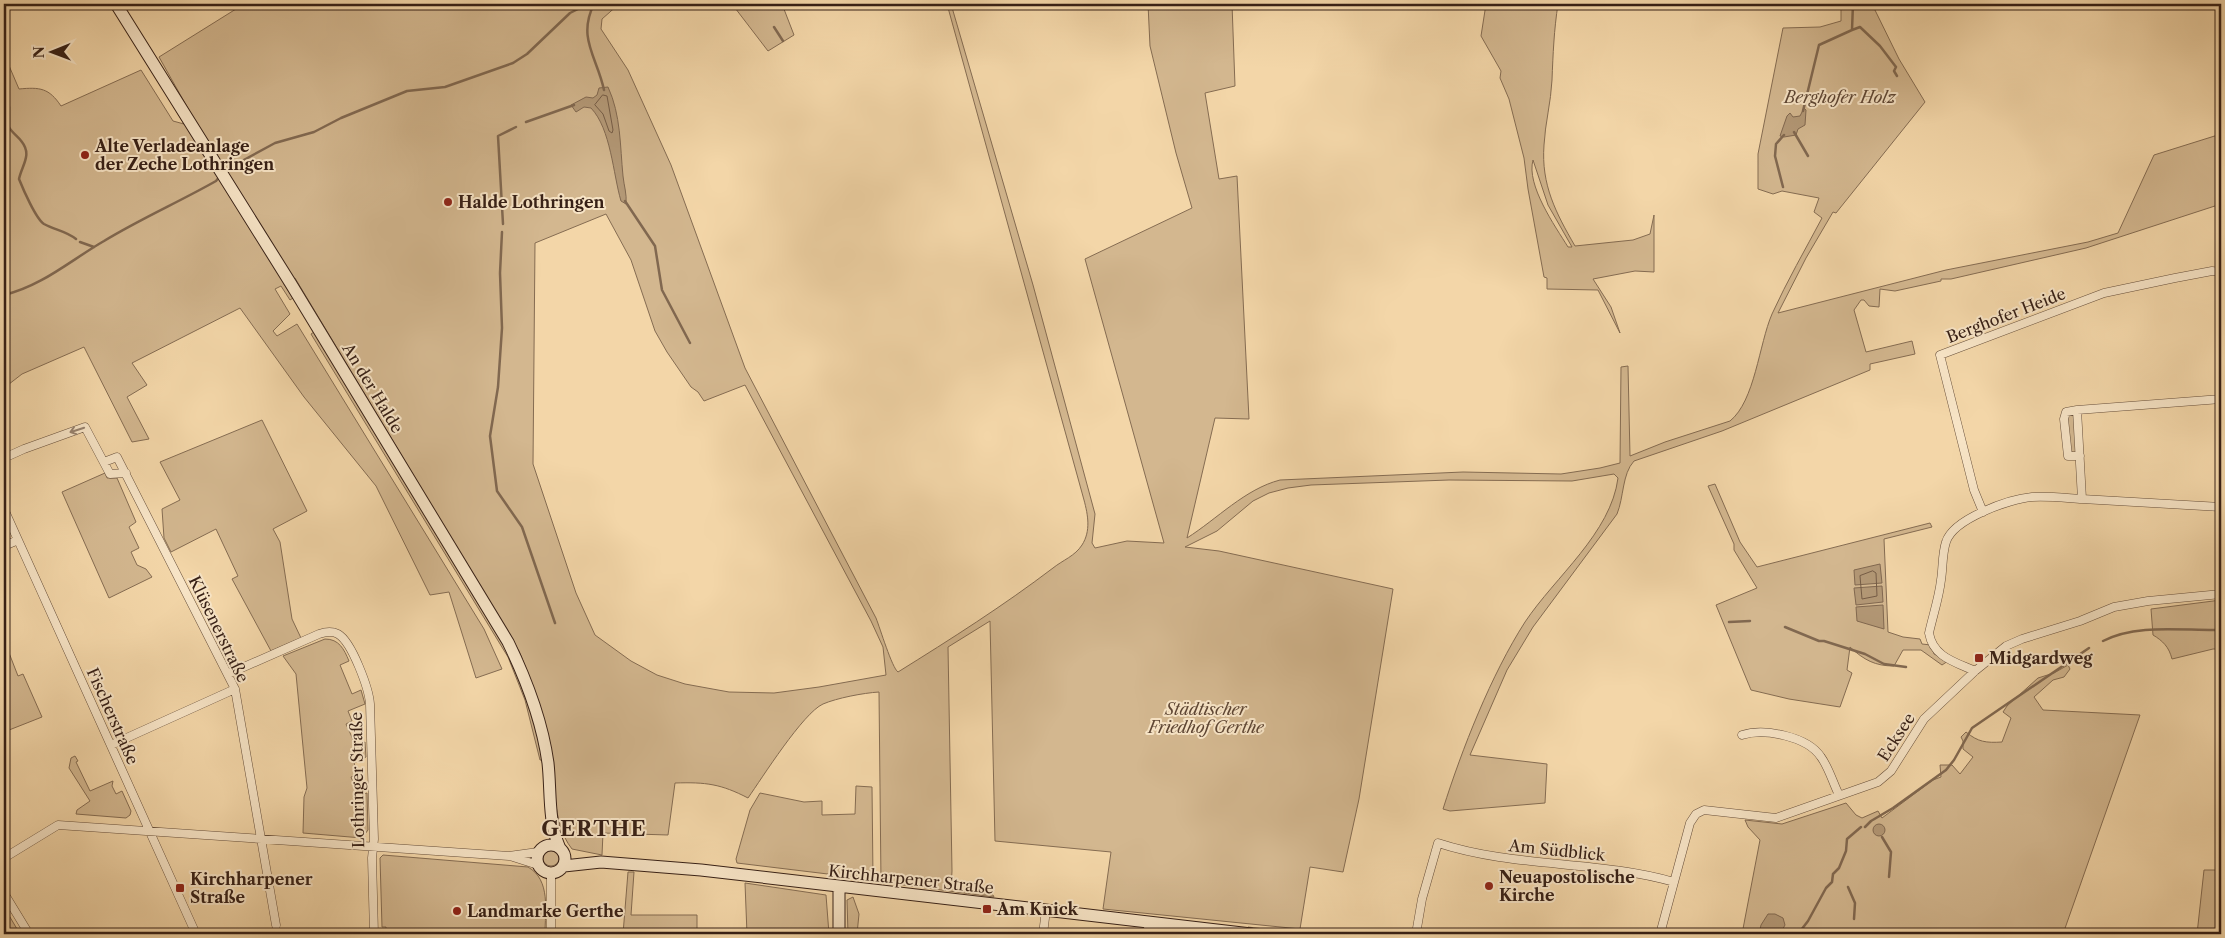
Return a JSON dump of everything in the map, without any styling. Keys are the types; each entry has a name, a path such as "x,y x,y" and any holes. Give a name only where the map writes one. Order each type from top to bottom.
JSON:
{"street":[{"name":"An der Halde","path":"116,4 508,642 528,685 539,722 548,768 554,831 561,849"},
{"name":"Berghofer Heide","path":"1983,512 1974,490 1940,354 2104,293 2212,271 2221,272"},
{"path":"2080,456 2068,456 2064,419 2066,412 2221,399"},
{"path":"2077,410 2082,499"},
{"path":"4,458 85,427 110,474 126,473"},
{"name":"Klüsenerstraße","path":"104,462 117,457 235,689 276,925"},
{"path":"1975,670 1940,655 1930,642 1929,633 1941,580 1944,550 1948,536 1960,525 2002,504 2031,497 2221,506"},
{"name":"Fischerstraße","path":"4,509 196,934"},
{"path":"4,546 18,540"},
{"name":"Ecksee","path":"1660,934 1690,823 1696,814 1704,810 1776,818 1878,782 1887,776 1924,719 1975,670 2006,646 2022,639 2080,621 2114,607 2148,601 2221,594"},
{"name":"Lothringer Straße","path":"228,674 319,634 329,632 338,634 347,641 369,694 374,847 372,858 374,934"},
{"path":"111,745 235,689"},
{"path":"1742,735 1755,731 1763,732 1794,739 1808,745 1820,755 1839,796"},
{"name":"An der Halde","path":"540,849 548,837 551,809"},
{"path":"4,858 58,825 509,856 538,865 543,871 551,873 558,871 564,866 566,861 561,849 551,844 540,849 509,856"},
{"name":"Am Südblick","path":"1416,934 1422,899 1438,843 1477,854 1633,872 1674,882"},
{"path":"538,865 540,849"},
{"name":"Kirchharpener Straße","path":"561,849 574,857 597,862 728,873 1046,910 1148,928 1251,934"},
{"name":"Kirchharpener Straße","path":"564,866 597,862"},
{"path":"551,873 551,934"},
{"path":"839,934 840,887"},
{"path":"4,894 29,934"},
{"path":"1043,934 1046,910"}],"green space":[{"path":"244,4 619,4 602,19 601,29 628,70 671,165 745,368 876,618 889,656 898,672 996,609 1072,555 1082,545 1088,529 1084,500 947,4 951,4 1033,285 1095,514 1092,543 1095,548 1127,541 1164,543 1085,259 1192,208 1176,153 1150,46 1148,4 1232,4 1235,86 1205,93 1219,179 1237,176 1249,419 1215,418 1187,538 1243,497 1267,484 1280,480 1463,472 1561,474 1620,463 1621,367 1628,366 1630,456 1665,442 1730,421 1738,412 1751,386 1772,314 1822,218 1814,212 1819,198 1782,191 1773,194 1758,189 1758,154 1783,28 1820,27 1841,21 1841,4 1872,4 1899,59 1925,102 1836,213 1833,212 1806,258 1778,313 1946,270 2088,242 2118,233 2154,155 2221,134 2221,204 2086,248 1951,279 1941,279 1941,281 1895,291 1880,289 1879,307 1869,306 1864,300 1861,300 1854,310 1866,352 1912,341 1915,354 1870,364 1870,370 1722,431 1634,461 1627,472 1617,514 1533,627 1507,670 1470,755 1547,764 1545,803 1450,811 1443,809 1468,737 1512,643 1537,605 1580,554 1605,517 1613,498 1618,478 1614,474 1572,481 1449,480 1311,485 1288,488 1269,493 1253,501 1217,531 1185,547 1219,551 1393,589 1359,799 1343,872 1310,867 1300,929 1103,909 1111,852 995,841 990,621 948,647 951,888 953,890 993,895 994,897 881,882 879,692 835,700 823,704 815,710 794,732 748,798 713,785 675,783 668,835 603,833 602,855 572,849 560,826 546,734 536,698 519,651 295,278 284,284 293,298 290,300 281,286 275,289 290,314 273,331 277,336 297,324 484,629 502,669 476,678 449,592 430,595 376,486 304,397 240,308 132,363 147,385 127,397 149,439 132,442 84,347 22,374 4,388 4,54 19,89 33,88 48,92 61,106 141,70 173,121 184,124 158,80 199,128 159,57","holes":["606,214 631,260 655,331 691,387 698,392 704,401 745,385 871,621 883,647 886,675 774,693 729,692 685,684 657,675 631,661 595,635 576,593 533,464 535,243"]},
{"path":"732,4 782,4 794,35 768,51"},
{"path":"1486,4 1558,4 1544,159 1547,186 1556,210 1575,246 1633,240 1650,234 1654,215 1654,272 1635,271 1593,279 1611,307 1620,333 1598,290 1547,289 1547,278 1544,277 1524,158 1509,99 1500,78 1501,71 1481,36","holes":["1533,160 1548,205 1572,247 1568,247 1543,205 1534,181"]},
{"path":"314,332 510,656 537,729 543,760 540,760 525,700 508,657 311,334"},
{"path":"2070,415 2075,416 2077,452 2074,453 2070,451 2067,417"},
{"path":"262,420 307,511 273,529 280,542 292,619 301,638 271,651 232,579 238,576 216,529 171,552 164,538 162,509 180,500 160,462"},
{"path":"105,473 107,478 117,478 136,522 129,527 139,548 131,552 137,565 146,569 152,577 109,598 62,492"},
{"path":"1715,484 1740,542 1757,567 1930,523 1932,527 1884,539 1888,632 1903,637 1920,639 1922,644 1931,645 1934,654 1948,661 1942,665 1921,650 1903,650 1894,666 1881,665 1865,659 1850,647 1847,670 1852,673 1840,707 1789,699 1751,690 1716,605 1757,588 1734,550 1734,544 1708,486"},
{"path":"2221,600 2221,649 2213,649 2172,659 2165,645 2153,635 2151,609"},
{"path":"325,639 334,641 343,649 349,661 340,665 352,694 361,690 365,704 348,711 352,721 346,724 356,746 365,742 366,757 354,763 358,774 351,777 359,796 367,793 368,830 362,838 303,833 304,797 307,788 296,674 283,656"},
{"path":"4,640 18,676 23,674 42,717 4,732"},
{"path":"2068,665 2070,669 2064,677 2053,680 2034,697 2043,710 2140,715 2063,934 1742,934 1760,840 1748,827 1745,820 1782,824 1846,803 1856,815 1862,818 1878,811 1882,818 1933,780 1941,777 1940,765 1952,765 1960,774 1973,757 1963,749 1961,737 1966,732 1974,738 1983,741 2002,742 2011,718 2003,712 2007,706 2038,678 2054,673"},
{"path":"75,756 90,791 113,781 112,786 116,794 122,791 131,811 130,815 126,818 76,814 77,810 90,801 69,768 71,758"},
{"path":"856,786 872,787 873,878 871,881 869,879 737,863 736,859 750,810 760,793 804,802 822,801 822,815 855,814"},
{"path":"548,850 554,850 559,855 557,864 548,866 543,861 543,855"},
{"path":"383,855 528,867 540,880 543,888 546,906 545,934 386,934 386,927 382,927 380,858"},
{"path":"2204,870 2221,870 2221,934 2197,934"},
{"path":"628,872 634,872 631,915 697,915 697,934 623,934"},
{"path":"745,883 826,895 829,934 747,934"},
{"path":"853,897 859,914 857,934 848,934 847,900"},
{"path":"4,907 20,934 4,934"},
{"path":"1248,927 1305,934 1248,930"}],"water":[{"path":"608,87 618,120 626,204 621,201 607,140 598,117 591,108 584,107 576,112 571,105 586,97 593,98 597,95 599,88"},
{"path":"1804,108 1806,110 1805,125 1798,129 1796,135 1780,136 1787,116 1790,113 1793,117 1800,116"},
{"path":"1880,564 1882,583 1855,585 1854,570"},
{"path":"1882,586 1883,602 1856,605 1854,588"},
{"path":"1883,605 1884,629 1857,621 1856,607"},
{"path":"1877,824 1881,824 1885,830 1881,836 1877,836 1873,832 1873,828"},
{"path":"1768,914 1775,914 1783,918 1785,925 1780,934 1759,934 1761,925"}],"waterway":[{"path":"224,172 275,143 314,132 341,118 407,91 445,87 513,63 527,54 570,13 588,4"},
{"path":"594,4 589,16 588,37 604,90"},
{"path":"1803,111 1819,45 1852,30 1853,4"},
{"path":"774,27 783,41"},
{"path":"1852,30 1860,27 1880,46 1896,67 1894,71 1897,76"},
{"path":"4,97 9,107 9,127 22,142 26,151 19,179 30,203 44,224 76,239"},
{"path":"526,122 574,105"},
{"path":"503,224 498,136 516,127"},
{"path":"1794,132 1808,156"},
{"path":"1783,187 1775,156 1776,144 1784,135"},
{"path":"4,295 44,279 92,248 216,181 220,176"},
{"path":"625,201 655,246 662,290 690,343"},
{"path":"502,232 500,273 502,328 498,387 490,436 497,491 522,527 555,623"},
{"path":"80,242 94,247"},
{"path":"1729,622 1750,621"},
{"path":"1785,627 1819,641 1865,654 1884,664 1906,667"},
{"path":"2103,641 2116,635 2146,630 2221,630"},
{"path":"1865,827 1946,770 1954,760 1972,728 2089,648"},
{"path":"1798,934 1808,921 1826,888 1832,882 1833,874 1839,868 1846,851 1847,839 1861,827"},
{"path":"1882,837 1891,852 1889,877"},
{"path":"1848,887 1855,903 1854,919"}],"place":[{"name":"Alte Verladeanlage der Zeche Lothringen","path":"85,155"},
{"name":"Halde Lothringen","path":"448,202"},
{"name":"Midgardweg","path":"1979,658"},
{"name":"Neuapostolische Kirche","path":"1489,886"},
{"name":"Kirchharpener Straße","path":"180,888"},
{"name":"Am Knick","path":"987,909"},
{"name":"Landmarke Gerthe","path":"457,911"}],"district":[{"name":"GERTHE","path":"594,828"}],"park label":[{"name":"Berghofer Holz","path":"1840,97"},
{"name":"Städtischer Friedhof Gerthe","path":"1206,718"}]}
